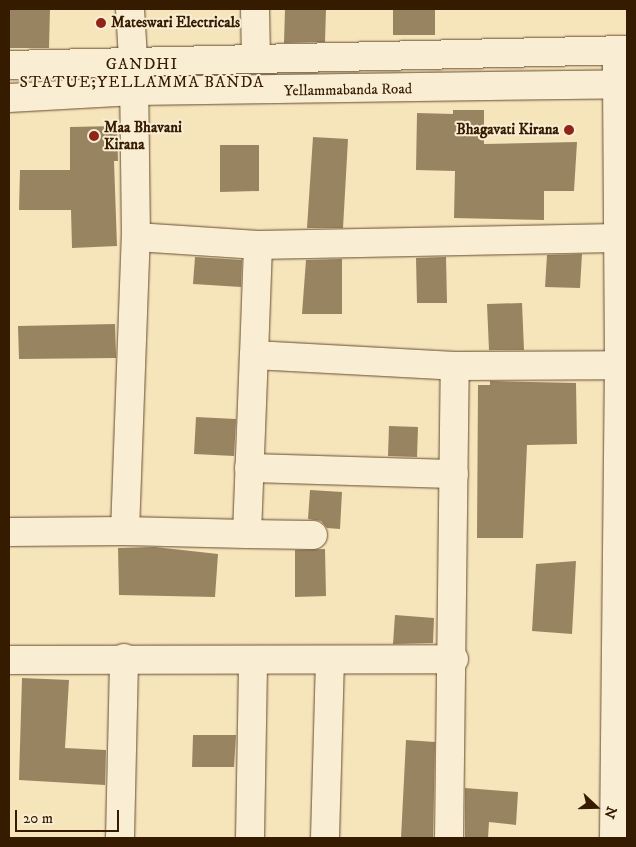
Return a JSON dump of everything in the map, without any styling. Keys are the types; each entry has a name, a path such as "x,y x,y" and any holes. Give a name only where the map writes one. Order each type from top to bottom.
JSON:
{"street":[{"path":"125,531 136,237 134,91 130,9"},
{"path":"255,9 256,58"},
{"path":"9,65 133,60 622,50 617,238 618,365 614,838"},
{"name":"Yellammabanda Road","path":"9,98 134,91 255,92 622,84"},
{"path":"136,237 258,245 617,238"},
{"path":"247,534 258,245"},
{"path":"254,355 455,366 618,365"},
{"path":"449,838 454,659 455,366"},
{"path":"249,468 454,474"},
{"path":"9,532 125,531 314,535"},
{"path":"9,660 124,658 253,661 454,659"},
{"path":"120,838 124,658"},
{"path":"325,838 330,660"},
{"path":"250,838 253,661"}],"building":[{"path":"9,9 50,9 49,48 9,48"},
{"path":"285,9 326,9 325,42 284,43"},
{"path":"393,9 435,9 435,35 393,35"},
{"path":"453,110 484,110 484,144 577,142 574,191 544,191 544,220 454,218 455,171 416,170 417,113 453,114"},
{"path":"117,126 118,161 114,161 117,246 72,248 71,210 19,210 20,170 70,170 70,127"},
{"path":"313,137 348,139 343,228 307,228"},
{"path":"220,145 259,145 259,191 220,192"},
{"path":"582,254 580,288 545,287 547,255"},
{"path":"195,257 242,260 241,287 193,284"},
{"path":"446,257 447,303 417,303 416,258"},
{"path":"342,259 342,314 302,314 306,260"},
{"path":"522,303 524,350 489,350 487,304"},
{"path":"115,324 116,358 19,359 18,326"},
{"path":"490,381 576,383 577,444 527,445 523,538 477,538 478,385 490,385"},
{"path":"196,417 236,419 234,456 194,454"},
{"path":"389,426 418,427 417,457 388,456"},
{"path":"310,490 342,492 340,529 327,528 321,521 308,519"},
{"path":"155,547 218,554 215,597 119,595 118,548"},
{"path":"325,549 326,596 295,597 295,550"},
{"path":"576,561 572,634 532,631 536,564"},
{"path":"395,615 434,618 433,643 393,644"},
{"path":"22,678 69,680 65,748 106,750 105,785 19,780"},
{"path":"193,735 236,735 234,767 192,767"},
{"path":"406,740 435,742 433,838 401,838"},
{"path":"465,788 518,792 516,825 489,822 488,838 465,838"}],"place":[{"name":"Mateswari Electricals","path":"101,23"},
{"name":"Bhagavati Kirana","path":"569,130"},
{"name":"Maa Bhavani Kirana","path":"94,136"}],"district":[{"name":"GANDHI STATUE;YELLAMMA BANDA","path":"142,73"}]}
